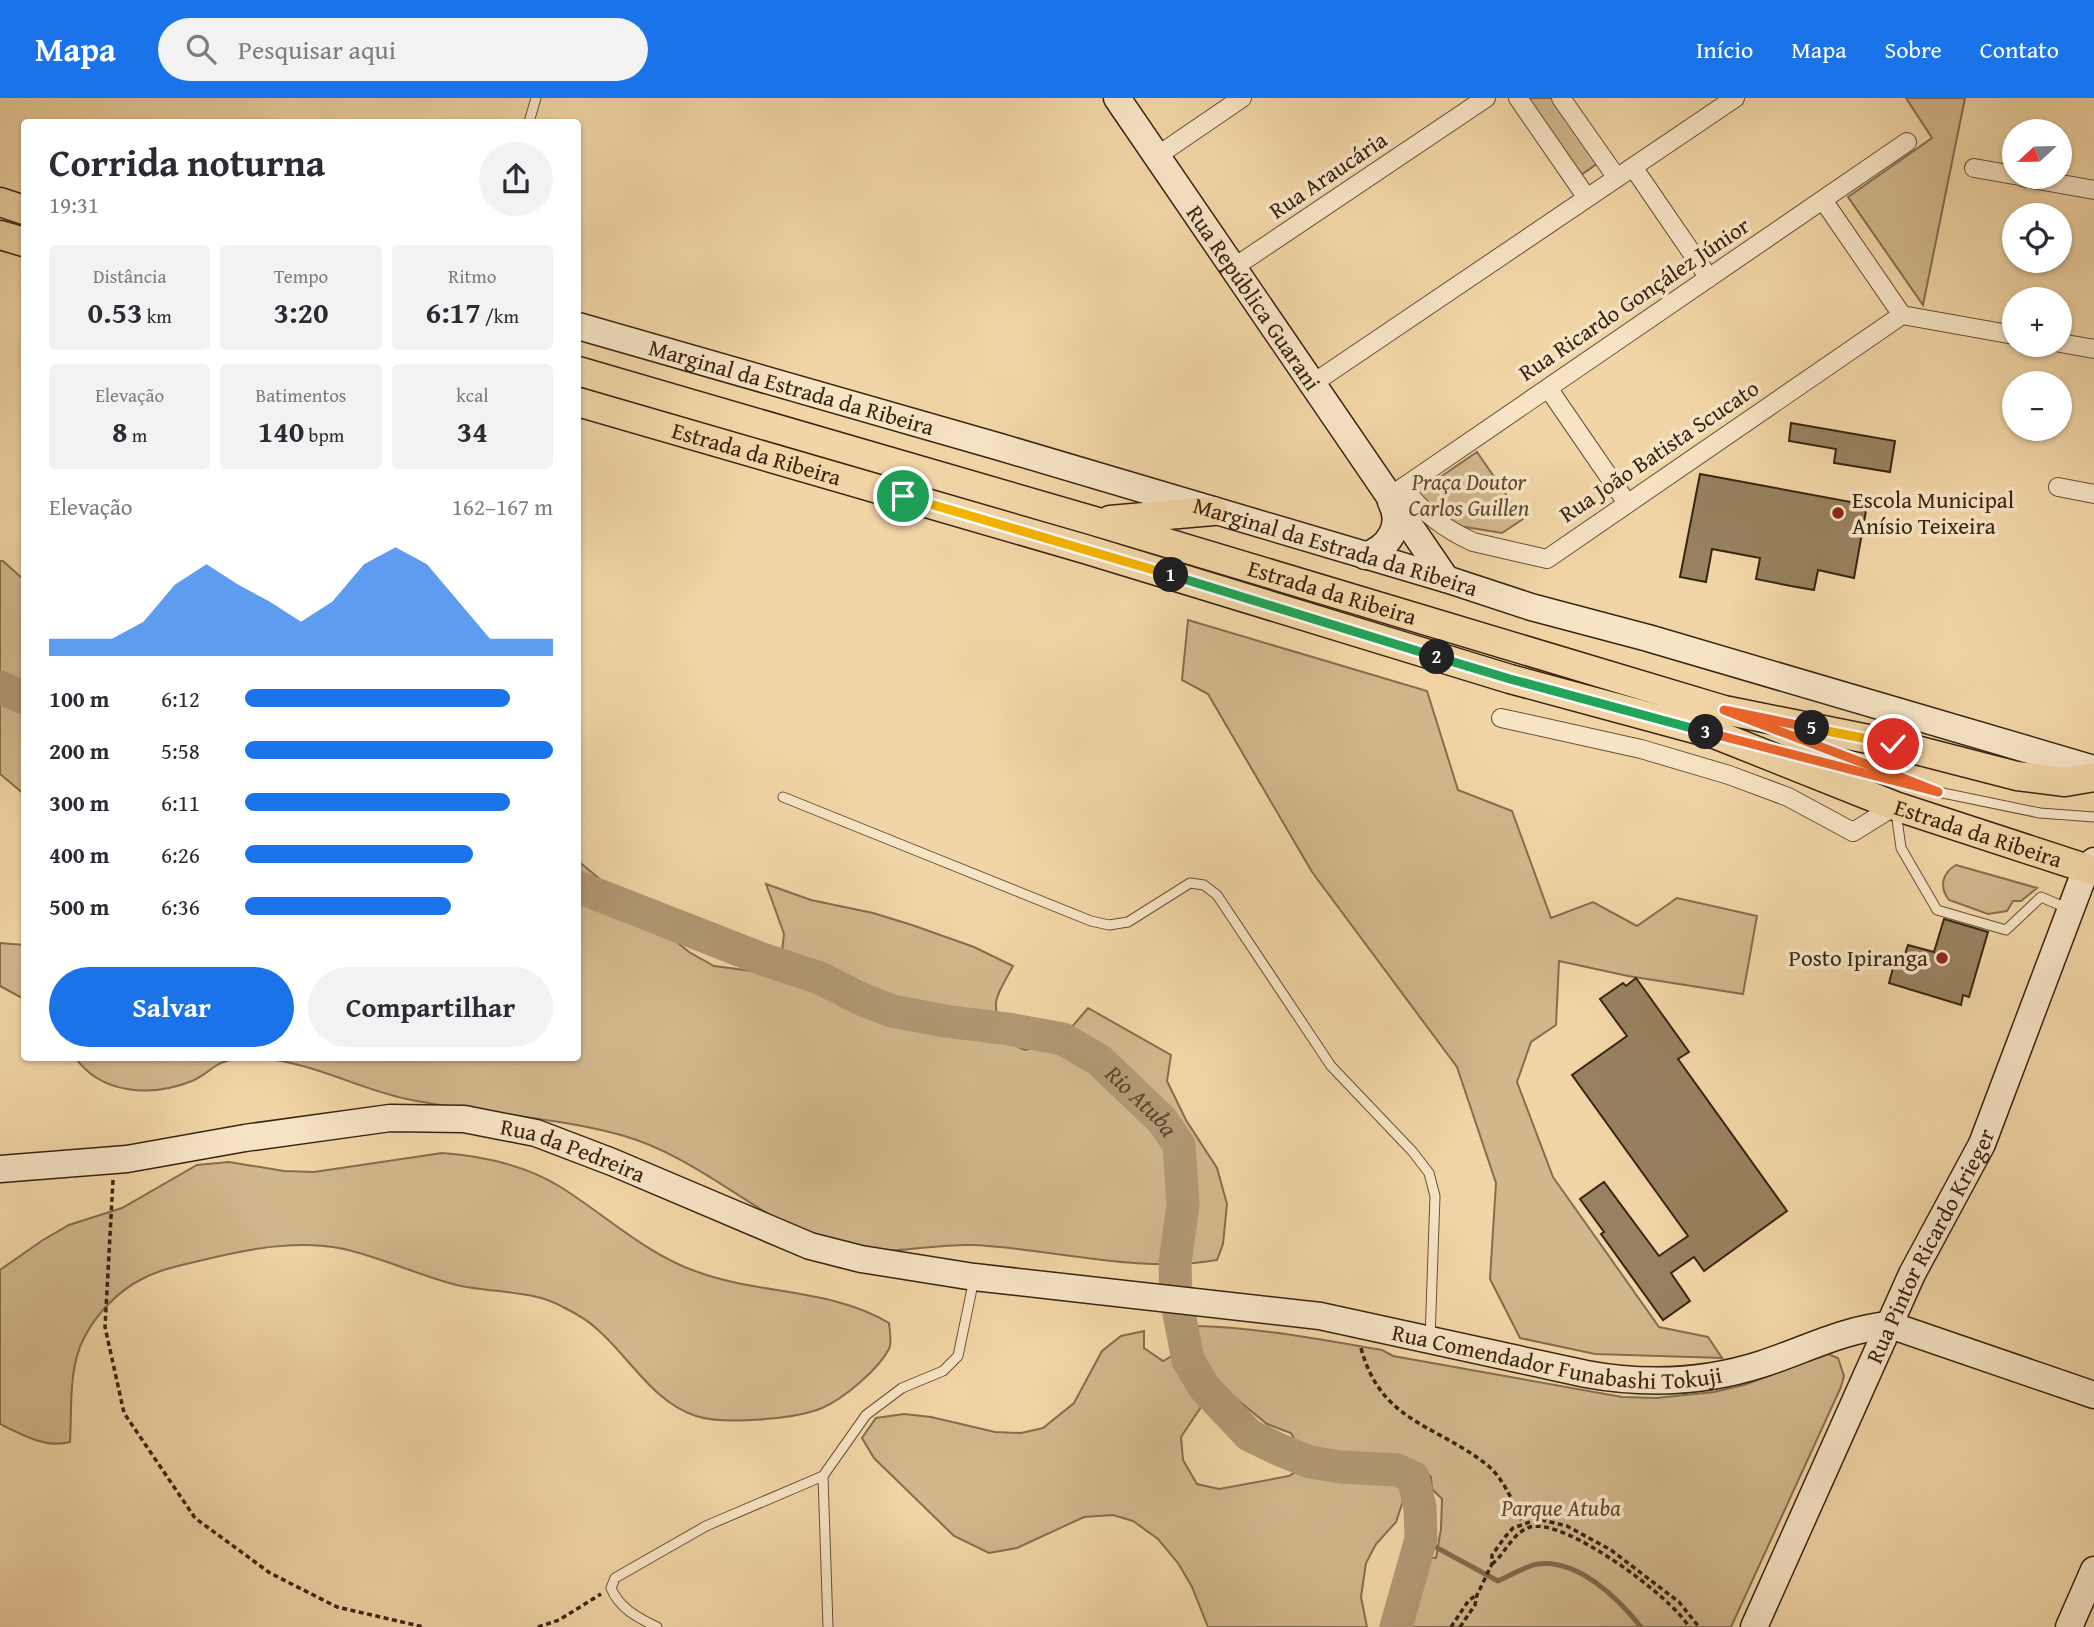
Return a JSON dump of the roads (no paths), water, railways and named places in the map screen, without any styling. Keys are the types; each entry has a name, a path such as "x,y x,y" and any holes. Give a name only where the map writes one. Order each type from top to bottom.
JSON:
{"main road":[{"name":"Rua República Guarani","path":"1117,98 1312,384 1396,492 1446,579"},
{"path":"0,202 21,208"},
{"path":"0,235 21,241"},
{"name":"Marginal da Estrada da Ribeira","path":"581,327 1000,447 1446,579 1531,607 1648,638 2094,769"},
{"name":"Estrada da Ribeira","path":"581,372 1094,521 1720,722 1895,806 2092,867"},
{"name":"Estrada da Ribeira","path":"581,403 1085,549 1510,679 1720,722 1893,744 2017,776 2065,782 2094,777"},
{"name":"Rua República Guarani","path":"1365,556 1387,544 1394,532 1396,492"},
{"path":"1094,521 1213,511"},
{"name":"Rua Pintor Ricardo Krieger","path":"1754,1627 1912,1274 1982,1144 2072,910 2092,867"},
{"name":"Rua da Pedreira","path":"0,1169 111,1160 328,1125 390,1118 464,1119 536,1133 810,1246 861,1259 974,1277 1131,1296 1220,1303"},
{"name":"Rua Comendador Funabashi Tokuji","path":"1220,1303 1354,1322 1586,1374 1649,1382 1682,1381 1736,1372 1845,1332 1890,1325"},
{"path":"1890,1325 2094,1395"},
{"path":"2069,1627 2094,1570"}],"street":[{"path":"1157,156 1242,98"},
{"name":"Rua Araucária","path":"1233,268 1486,98"},
{"path":"1518,98 1587,198"},
{"path":"1561,98 1617,178"},
{"path":"1312,384 1735,98"},
{"name":"Rua Ricardo Gonçález Júnior","path":"1396,492 1907,142"},
{"path":"1633,167 1709,278"},
{"path":"1974,168 2002,173"},
{"path":"2072,186 2094,190"},
{"path":"1823,200 1902,315 2002,333"},
{"name":"Rua João Batista Scucato","path":"1396,492 1473,542 1547,559 1902,315"},
{"path":"2072,345 2094,349"},
{"path":"1548,388 1627,503"},
{"path":"2058,487 2094,494"},
{"path":"1501,718 1642,749 1729,775 1811,808 1853,832 1895,806"}],"lane":[{"path":"530,119 536,98"},
{"path":"1720,722 1795,755"},
{"path":"1720,722 1938,792"},
{"path":"1808,758 1938,792 2040,813 2094,817"},
{"path":"783,797 1091,921 1110,925 1128,922 1190,883 1204,885 1217,895 1331,1066 1412,1151 1429,1173 1435,1196 1429,1340"},
{"path":"1895,806 1901,848 1937,910 2006,930 2041,897 2072,910"},
{"path":"657,1627 639,1618 616,1599 611,1588 615,1578 706,1526 823,1476 866,1415 902,1388 943,1371 958,1356 974,1277"},
{"path":"823,1476 828,1627"}],"waterway":[{"name":"Rio Atuba","path":"0,687 21,697"},
{"name":"Rio Atuba","path":"581,888 762,959 820,978 892,1011 1063,1039 1099,1060 1162,1120 1179,1145 1183,1205 1175,1263 1176,1298 1188,1360 1204,1387 1249,1435 1280,1450 1310,1462 1341,1467 1397,1470 1413,1477 1420,1507 1421,1539 1396,1627"},
{"path":"1421,1539 1498,1581 1538,1564 1568,1568 1582,1574 1609,1593 1641,1627"}],"place":[{"name":"Escola Municipal Anísio Teixeira","path":"1838,513"},
{"name":"Posto Ipiranga","path":"1942,958"}],"park label":[{"name":"Praça Doutor Carlos Guillen","path":"1469,495"},
{"name":"Parque Atuba","path":"1561,1508"}]}
